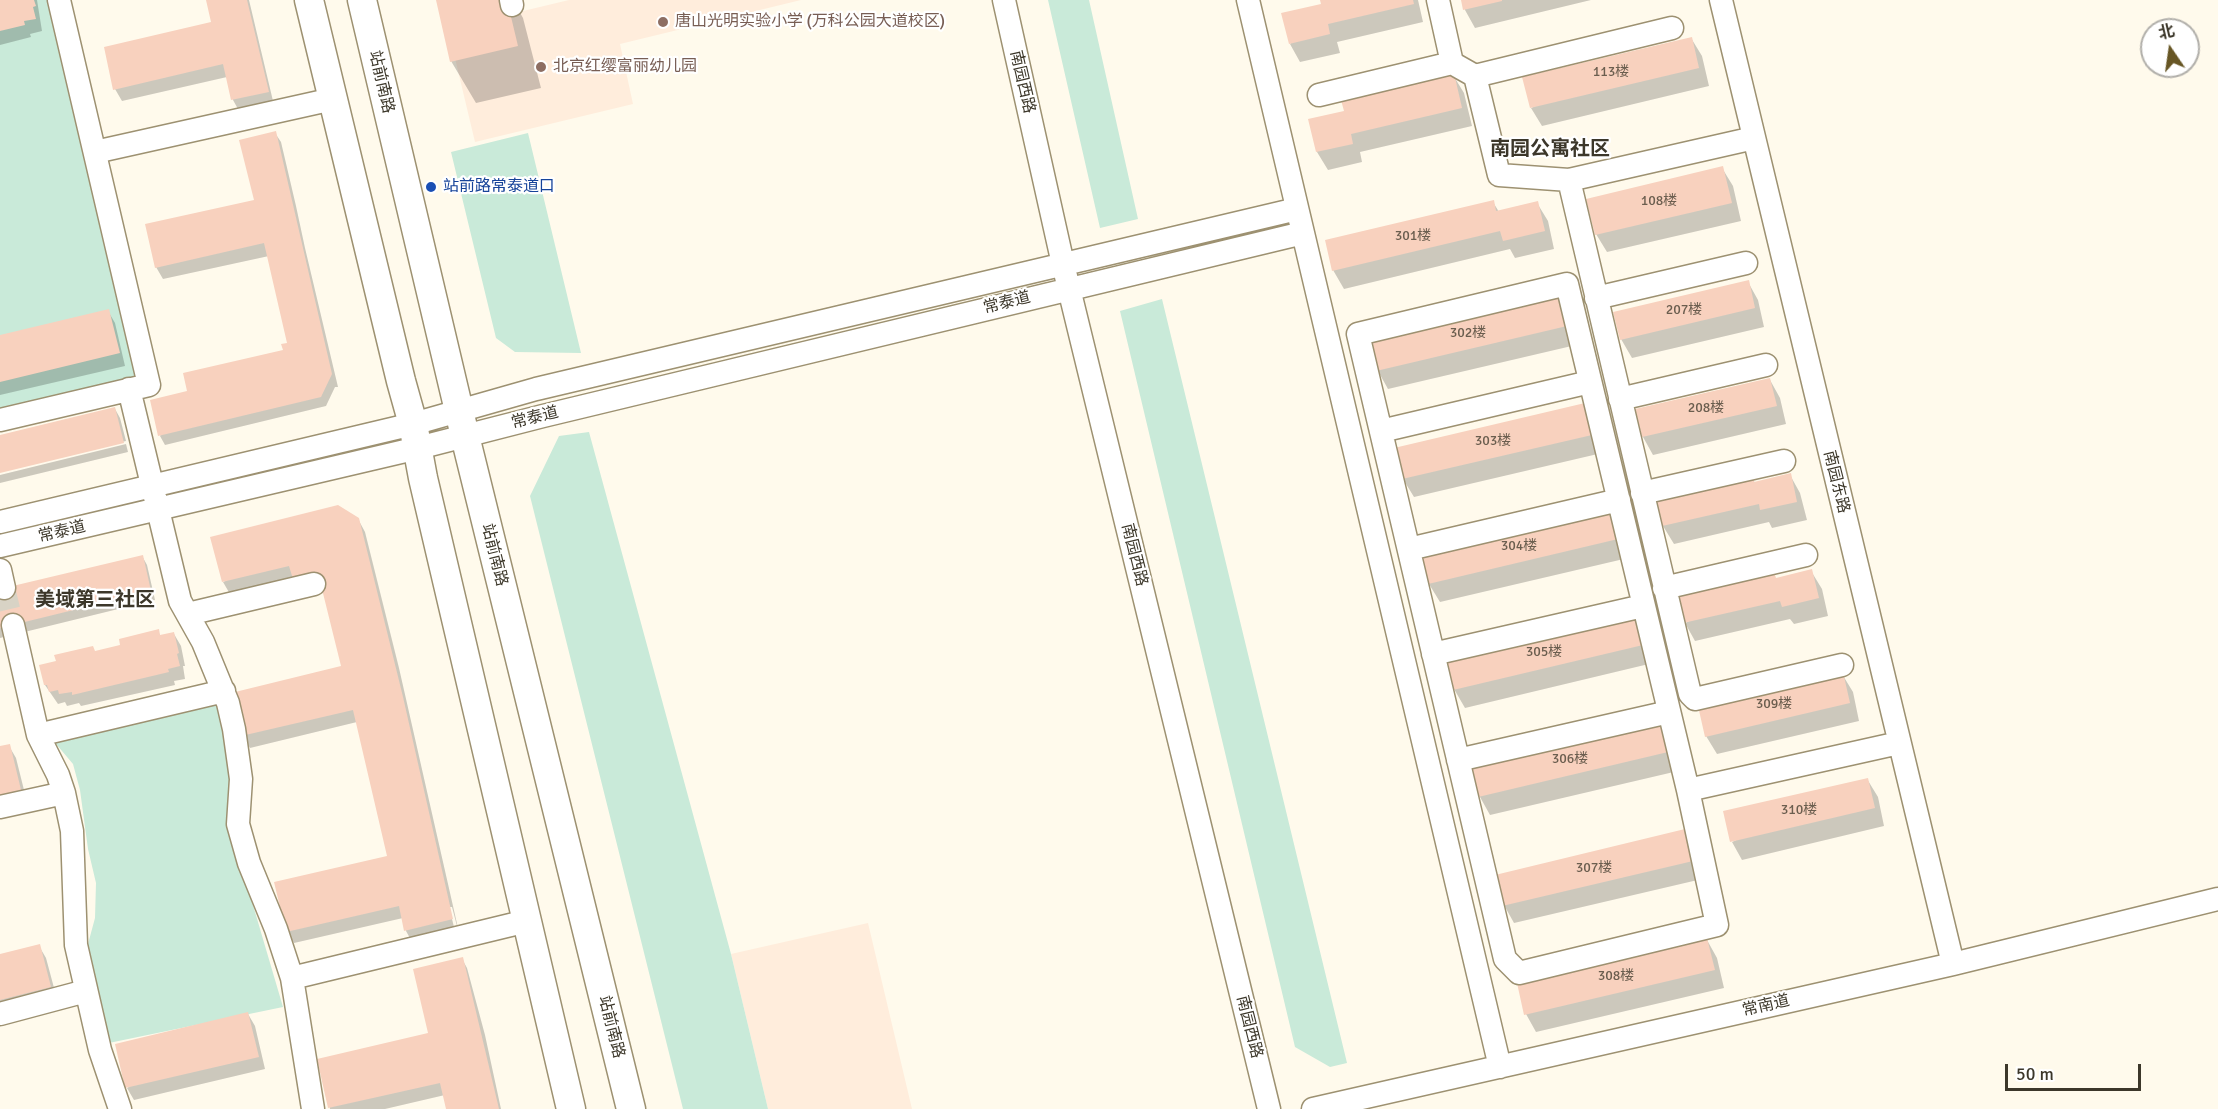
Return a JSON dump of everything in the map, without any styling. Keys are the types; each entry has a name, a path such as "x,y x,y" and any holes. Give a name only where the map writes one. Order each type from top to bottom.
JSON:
{"main road":[{"path":"309,0 416,436 423,478 571,1109"},
{"name":"站前南路","path":"362,0 462,424 631,1109"}],"street":[{"path":"0,420 149,385 60,0"},
{"name":"南园西路","path":"1004,0 1063,264 1269,1109"},
{"path":"1248,0 1500,1067"},
{"path":"1438,0 1452,63"},
{"name":"南园东路","path":"1721,0 1953,964"},
{"path":"1319,95 1452,63 1475,76 1672,28"},
{"path":"1475,76 1499,175 1569,180 1754,138"},
{"path":"95,152 333,99"},
{"path":"1569,180 1690,694 1695,699 1842,665"},
{"name":"常泰道","path":"462,424 536,389 1297,209"},
{"name":"常泰道","path":"0,522 152,486 416,436 1303,233"},
{"path":"1596,298 1746,263"},
{"path":"1567,284 1590,382 1688,790 1717,925 1519,973 1505,959 1358,334 1567,284"},
{"path":"1620,399 1766,365"},
{"path":"1381,431 1590,382"},
{"path":"129,389 180,601 203,642 224,691 234,729 241,779 238,824 249,863 276,929 292,978 313,1109"},
{"name":"常泰道","path":"0,546 360,460 416,436"},
{"path":"1642,494 1784,461"},
{"path":"1409,549 1619,500"},
{"path":"1664,588 1806,555"},
{"path":"188,614 314,584"},
{"path":"1433,654 1643,606"},
{"path":"13,625 9,654 38,735 58,775 64,793 72,831 76,945 100,1050 120,1109"},
{"path":"38,735 224,691"},
{"path":"1458,760 1669,712"},
{"path":"1688,790 1899,743"},
{"path":"0,807 64,793"},
{"name":"常南道","path":"1313,1109 1953,964 2218,899"},
{"path":"292,978 527,921"},
{"path":"0,1014 86,992"}],"shaded area":[{"name":"北京红缨富丽幼儿园","path":"569,0 801,0 620,44 633,104 475,142 448,29"},
{"path":"868,923 912,1109 768,1109 731,954"}],"green space":[{"path":"0,0 53,0 141,378 0,411"},
{"path":"1048,0 1089,0 1138,219 1100,228"},
{"path":"528,133 581,353 515,352 496,338 451,152"},
{"path":"1162,299 1347,1063 1330,1067 1295,1047 1120,311"},
{"path":"589,432 731,954 768,1109 683,1109 530,496 559,436"},
{"path":"221,702 233,759 230,827 283,1007 104,1044 89,983 88,944 95,918 96,883 88,849 80,790 73,764 51,738"}],"building":[{"path":"0,0 34,0 36,19 24,21 25,25 0,31"},
{"path":"206,0 247,0 269,92 231,100 223,64 113,90 104,47 211,22"},
{"path":"436,0 507,0 518,46 450,62"},
{"path":"1320,0 1413,0 1414,4 1328,24 1330,34 1289,44 1281,13 1321,4"},
{"path":"1461,0 1502,0 1502,1 1463,10"},
{"path":"1692,37 1699,68 1530,108 1522,77"},
{"path":"1454,73 1462,108 1351,134 1353,144 1316,152 1308,119 1344,111 1341,100"},
{"path":"276,131 332,374 321,397 158,436 150,400 187,391 183,373 283,350 281,344 287,343 264,243 155,268 145,224 254,200 239,140"},
{"path":"1723,166 1732,203 1595,235 1586,199"},
{"path":"1494,200 1496,211 1538,201 1545,231 1503,241 1500,231 1332,271 1325,240"},
{"path":"1749,280 1755,308 1620,340 1613,312"},
{"path":"1559,295 1567,326 1376,371 1369,340"},
{"path":"109,309 120,353 0,382 0,335"},
{"path":"1770,378 1777,406 1642,437 1635,409"},
{"path":"1585,403 1592,435 1402,479 1394,448"},
{"path":"115,407 124,443 0,473 0,435"},
{"path":"1791,473 1797,502 1760,510 1759,504 1662,526 1656,498 1753,476 1754,482"},
{"path":"338,505 359,518 403,697 453,919 404,931 399,906 286,932 274,882 387,856 353,710 241,736 231,693 341,666 318,573 293,579 289,566 222,582 210,537"},
{"path":"1611,508 1618,539 1428,584 1421,553"},
{"path":"143,555 151,591 0,628 0,589"},
{"path":"1812,569 1819,598 1782,607 1780,601 1683,623 1677,595 1774,572 1776,578"},
{"path":"1636,614 1643,645 1453,690 1445,659"},
{"path":"159,629 160,635 174,632 179,653 177,654 180,666 168,669 169,672 72,695 72,692 59,694 58,690 49,692 47,685 44,685 39,665 56,661 54,655 93,646 95,651 120,645 119,639"},
{"path":"1843,672 1850,703 1705,737 1698,706"},
{"path":"1661,721 1668,752 1478,797 1471,766"},
{"path":"10,744 21,790 0,795 0,746"},
{"path":"1868,778 1875,808 1730,842 1723,811"},
{"path":"1685,829 1693,861 1502,906 1495,875"},
{"path":"1707,938 1715,970 1524,1015 1517,983"},
{"path":"40,944 51,987 0,1000 0,954"},
{"path":"463,957 499,1109 446,1109 440,1083 328,1108 317,1059 428,1033 413,969"},
{"path":"248,1012 259,1057 125,1088 115,1044"}],"tunnel":[{"path":"4,588 13,625"}],"place":[{"name":"唐山光明实验小学 (万科公园大道校区)","path":"663,22"},
{"name":"北京红缨富丽幼儿园","path":"541,67"},
{"name":"站前路常泰道口","path":"431,187"}],"district":[{"name":"南园公寓社区","path":"1550,150"},
{"name":"美域第三社区","path":"95,601"}]}
